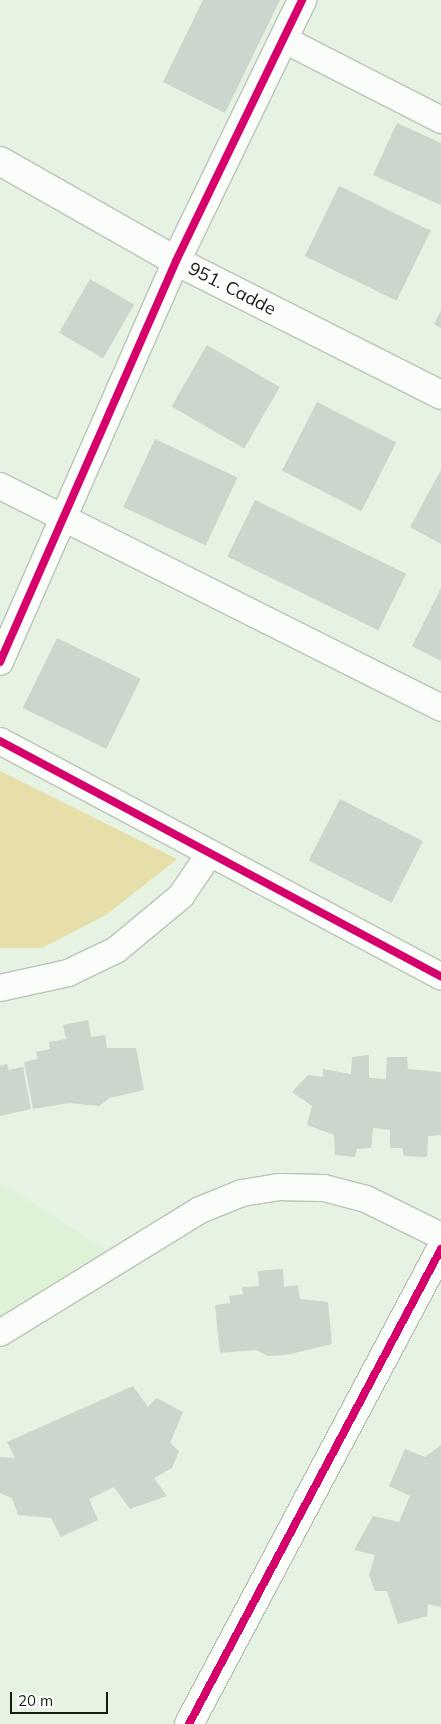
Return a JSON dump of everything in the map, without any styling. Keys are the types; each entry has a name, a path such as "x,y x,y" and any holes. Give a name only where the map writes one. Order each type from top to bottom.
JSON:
{"street":[{"path":"0,662 61,517 176,261 302,0"},
{"path":"283,39 441,120"},
{"name":"951. Cadde","path":"0,161 176,261 441,395"},
{"path":"0,486 441,708"},
{"path":"0,741 208,856 441,976"},
{"path":"0,988 68,972 116,950 181,896 208,856"},
{"path":"0,1333 200,1210 242,1193 279,1187 324,1188 366,1199 441,1236"},
{"path":"189,1724 441,1249"}],"shaded area":[{"path":"0,771 177,859 106,915 42,948 0,948"},
{"path":"0,1182 109,1252 0,1316"}],"building":[{"path":"203,0 280,0 225,113 163,82"},
{"path":"397,123 441,143 441,205 373,175"},
{"path":"339,186 431,231 396,301 305,256"},
{"path":"90,279 134,304 103,358 59,333"},
{"path":"441,310 441,328 434,324"},
{"path":"207,345 280,387 244,448 172,406"},
{"path":"317,402 396,442 361,511 282,471"},
{"path":"155,439 237,477 206,545 123,507"},
{"path":"441,470 441,544 410,527"},
{"path":"255,500 406,574 378,630 227,557"},
{"path":"441,588 441,661 412,646"},
{"path":"57,638 141,679 106,749 23,708"},
{"path":"340,799 423,841 392,903 309,860"},
{"path":"88,1020 91,1037 105,1035 107,1048 136,1048 144,1090 110,1098 99,1106 69,1103 33,1109 24,1062 38,1059 36,1052 50,1049 49,1042 66,1039 63,1025"},
{"path":"369,1055 369,1078 386,1079 387,1057 407,1057 408,1069 441,1072 441,1135 428,1136 427,1157 404,1156 402,1148 390,1148 390,1130 373,1128 371,1148 357,1149 355,1157 335,1155 334,1135 307,1125 312,1106 292,1092 308,1075 323,1077 323,1069 351,1074 352,1057"},
{"path":"7,1064 9,1070 23,1067 31,1109 0,1116 0,1066"},
{"path":"283,1269 284,1287 298,1285 300,1299 328,1302 332,1344 286,1355 268,1356 256,1350 220,1353 215,1305 230,1303 229,1296 243,1294 242,1287 259,1286 258,1271"},
{"path":"133,1386 148,1407 156,1398 183,1412 170,1443 179,1451 172,1468 154,1478 167,1496 130,1509 114,1487 89,1499 98,1520 61,1537 51,1518 18,1515 12,1498 0,1493 0,1457 15,1458 7,1442"},
{"path":"441,1445 441,1607 428,1604 427,1616 398,1624 387,1591 375,1591 369,1575 375,1555 354,1550 373,1516 399,1522 410,1496 389,1486 405,1449 425,1457"}],"cycle path":[{"path":"0,662 176,261 302,0"},
{"path":"0,741 441,976"},
{"path":"189,1724 441,1249"}]}
